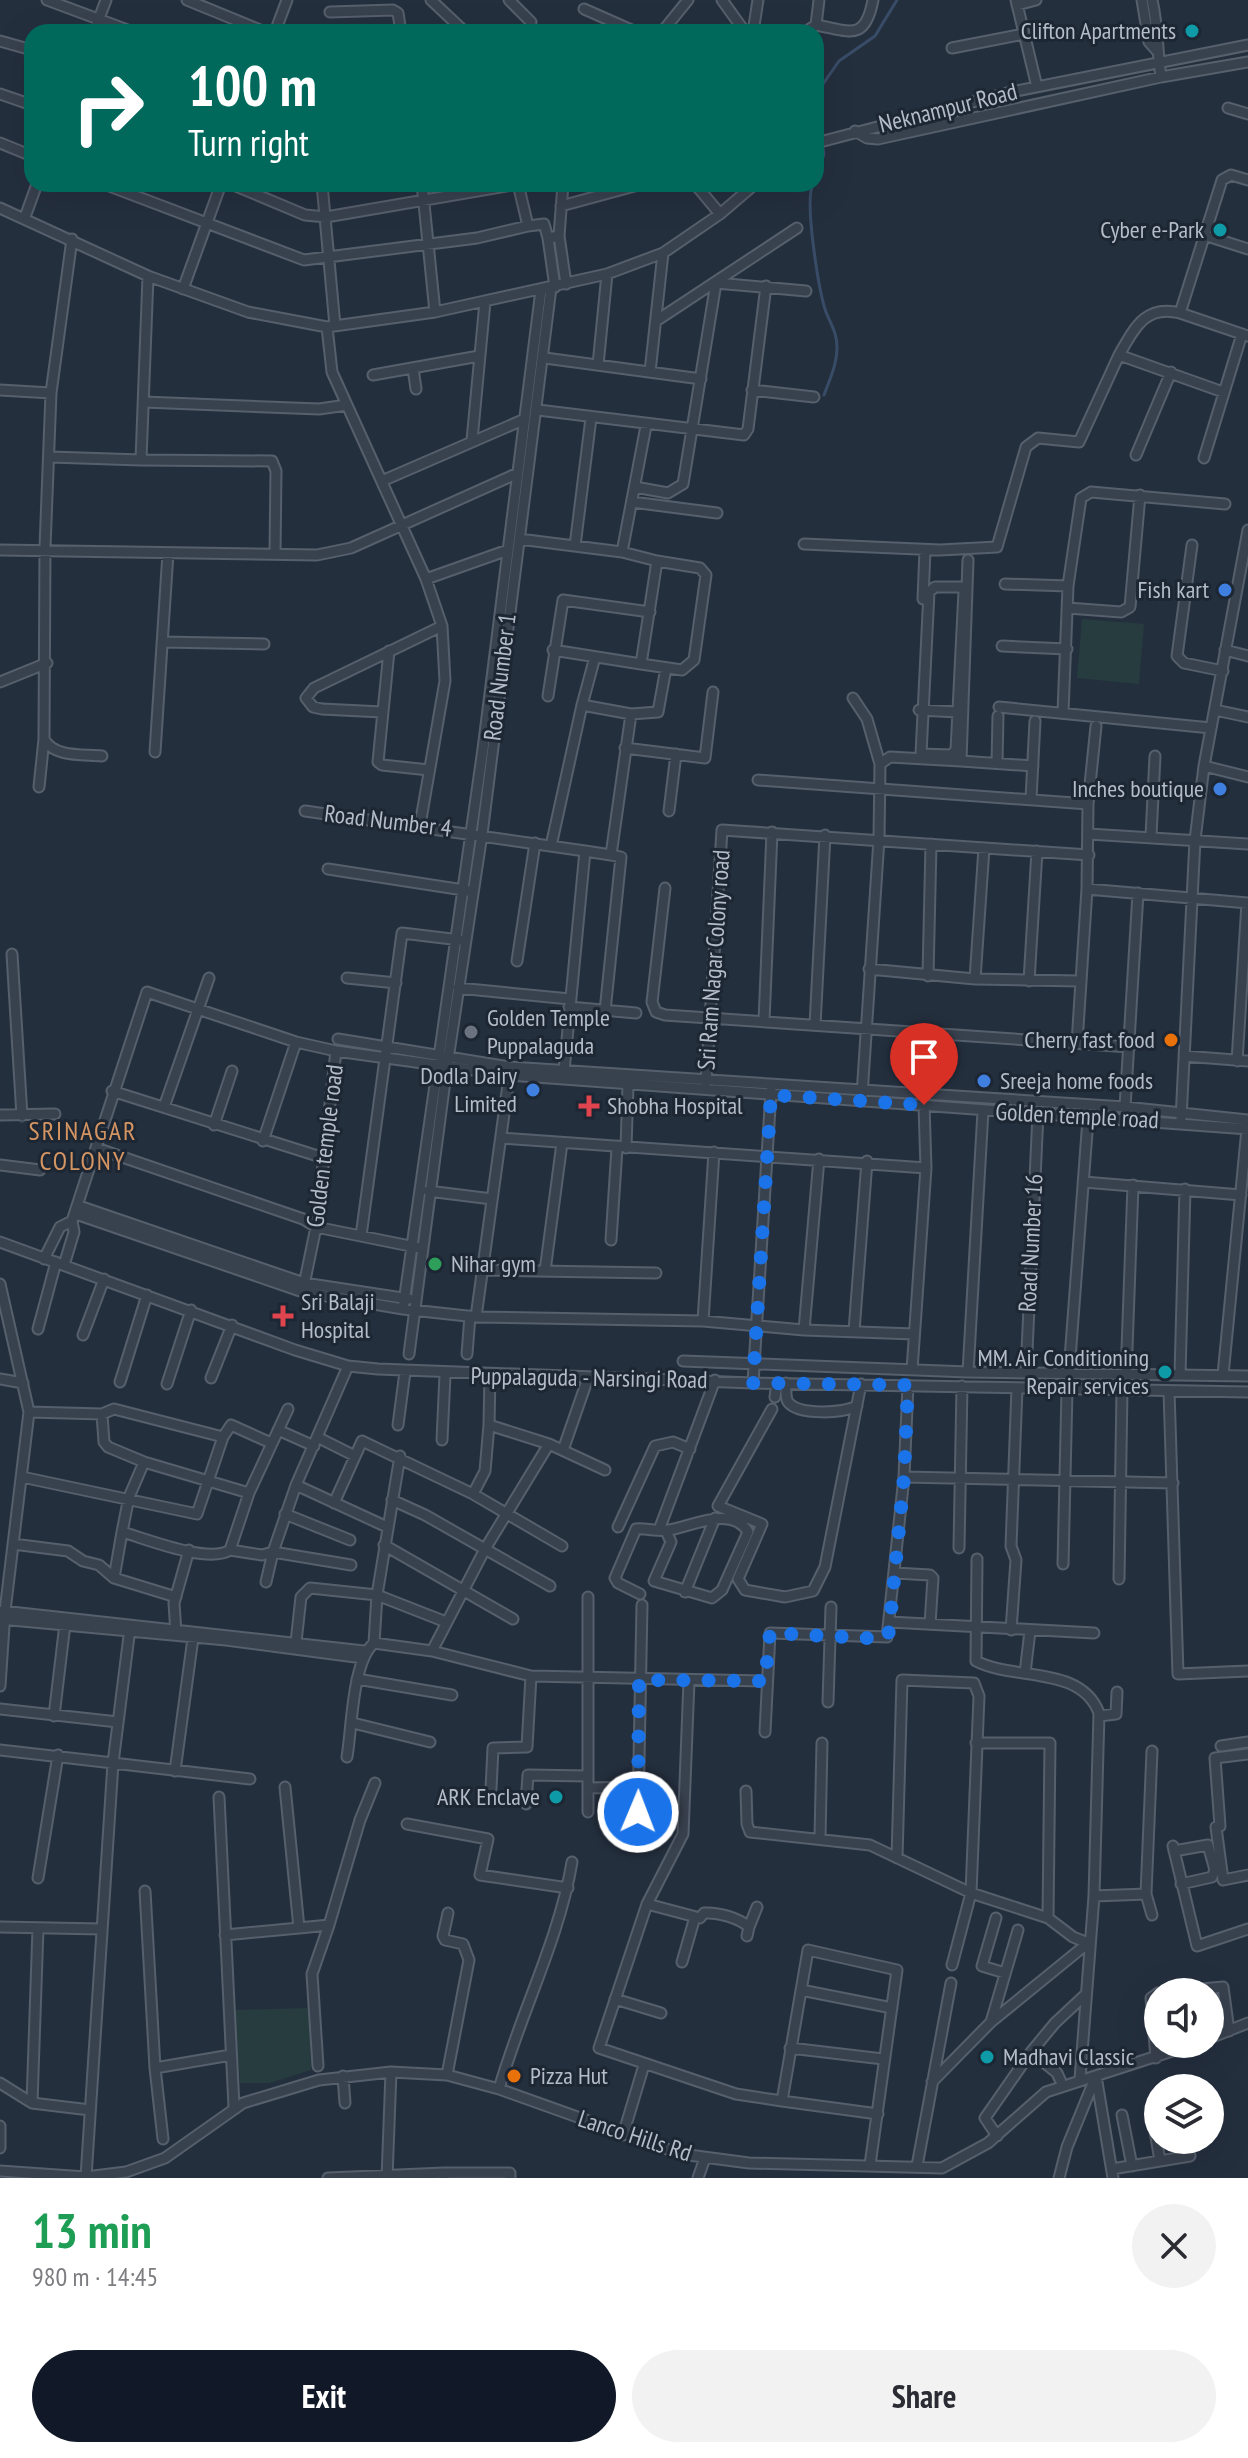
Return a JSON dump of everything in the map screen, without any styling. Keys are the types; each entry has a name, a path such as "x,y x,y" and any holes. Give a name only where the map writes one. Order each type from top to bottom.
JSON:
{"street":[{"path":"47,0 110,24"},
{"path":"97,24 106,0"},
{"path":"187,0 246,24"},
{"path":"278,24 287,0"},
{"path":"431,0 456,24"},
{"path":"509,0 531,22"},
{"path":"583,5 591,0"},
{"path":"668,24 688,0"},
{"path":"722,0 739,24"},
{"path":"754,24 758,0"},
{"path":"816,24 819,0"},
{"path":"824,26 854,32 861,29 869,19 873,0"},
{"path":"1036,0 1016,2 1037,87"},
{"path":"1142,0 1149,42 1158,57"},
{"path":"1152,0 1160,38 1158,57 1161,77"},
{"path":"583,5 620,24"},
{"path":"330,12 393,10 398,13 400,24"},
{"path":"952,48 1024,34"},
{"path":"0,41 24,48"},
{"name":"Neknampur Road","path":"855,131 1158,57 1248,45"},
{"name":"Neknampur Road","path":"855,131 867,138 878,139 1161,77 1248,62"},
{"path":"1011,92 1016,108"},
{"path":"0,94 24,102"},
{"path":"1228,108 1248,114"},
{"path":"824,141 855,131"},
{"path":"0,143 24,153"},
{"path":"1180,313 1222,180 1231,175 1248,180"},
{"path":"25,217 34,192"},
{"path":"124,192 304,260 428,246 544,224 548,238 549,289"},
{"path":"183,289 218,192"},
{"path":"250,192 305,215 326,217 473,192"},
{"path":"323,192 329,259 332,372 426,579 442,626 445,681 420,825"},
{"path":"422,192 435,312"},
{"path":"520,192 528,226"},
{"path":"562,192 559,236 566,284"},
{"path":"561,206 622,192"},
{"path":"702,192 720,214"},
{"path":"0,208 183,289 248,312 331,327 435,312 607,274 663,253 720,214 746,192"},
{"path":"656,321 797,228"},
{"path":"1204,235 1248,249"},
{"path":"548,238 559,236"},
{"path":"39,787 47,663 45,551 51,457 51,393 72,239"},
{"path":"650,372 663,253"},
{"path":"598,365 607,274"},
{"path":"141,460 148,276"},
{"path":"716,283 806,291"},
{"path":"635,487 668,493 677,491 683,484 716,283"},
{"path":"538,410 646,426 744,435 748,429 766,286"},
{"name":"Road Number 1","path":"468,891 482,834 545,358 549,289"},
{"name":"Road Number 1","path":"443,1061 468,891 471,832 525,419 549,289"},
{"path":"472,440 485,302"},
{"path":"804,544 925,550 997,547 1026,447 1038,438 1079,442 1119,355 1144,316 1160,311 1180,313 1245,335 1223,392 1204,458"},
{"path":"1119,355 1223,392"},
{"path":"373,375 479,356"},
{"path":"545,358 701,379"},
{"path":"413,368 416,389"},
{"path":"1136,455 1171,372"},
{"path":"0,390 51,393"},
{"path":"752,390 814,397"},
{"path":"144,402 319,409 347,405"},
{"path":"575,546 591,418"},
{"path":"382,481 525,419"},
{"path":"622,552 646,426"},
{"path":"51,457 272,461 276,471 275,554"},
{"path":"0,550 317,555 351,548 518,473"},
{"path":"1063,712 1068,586 1081,498 1091,492 1225,504"},
{"path":"1068,608 1121,612 1130,607 1140,495"},
{"path":"632,502 717,513"},
{"path":"1181,1118 1195,840 1204,766 1225,650 1243,594 1248,530"},
{"path":"519,539 622,552 700,568 706,581 694,660 682,670 553,650"},
{"path":"1192,545 1177,656 1184,663 1223,671"},
{"path":"426,579 508,550"},
{"path":"918,755 925,550"},
{"path":"155,752 168,553"},
{"path":"961,761 968,560"},
{"path":"641,664 657,561"},
{"path":"1005,584 1068,586"},
{"path":"880,764 890,757 956,752 964,591 961,587 930,589 923,666"},
{"path":"548,696 563,600 650,612"},
{"path":"382,712 322,709 313,707 306,698 314,688 442,626"},
{"path":"163,642 264,644"},
{"path":"1002,646 1067,649"},
{"path":"1225,650 1248,656"},
{"path":"389,651 377,757 380,764 429,770"},
{"path":"551,846 595,657"},
{"path":"0,682 47,663"},
{"path":"582,705 631,714 658,712 666,668"},
{"path":"625,748 706,758 713,692"},
{"path":"853,698 867,719 880,764 879,839 862,1095"},
{"path":"921,710 958,712"},
{"path":"1215,710 1248,717"},
{"path":"997,763 998,711 1063,712 1211,728"},
{"path":"605,1011 621,857 611,855 631,714"},
{"path":"1031,799 1035,721"},
{"path":"1077,1043 1089,855 1088,804 1096,726"},
{"path":"44,739 48,747 58,752 102,756"},
{"path":"669,811 676,754"},
{"path":"918,755 1033,766"},
{"path":"1151,836 1155,756"},
{"path":"1204,766 1248,777"},
{"path":"758,780 1088,804"},
{"name":"Road Number 4","path":"305,811 471,832 611,855"},
{"name":"Sri Ram Nagar Colony road","path":"706,1084 722,830 772,832"},
{"path":"764,1021 772,832 1089,855"},
{"path":"1089,834 1248,844"},
{"path":"815,1025 825,835"},
{"path":"517,961 535,843"},
{"path":"928,976 931,844"},
{"path":"975,979 984,848"},
{"path":"564,1071 585,851"},
{"path":"1029,981 1037,851"},
{"path":"328,869 468,891"},
{"path":"665,888 653,1007 665,1015 1130,1047"},
{"path":"1087,889 1247,903 1243,1061 1184,1056"},
{"path":"1125,1107 1138,893"},
{"path":"361,1236 402,933 461,940"},
{"name":"Road Number 1","path":"443,1061 458,988 461,940"},
{"path":"12,954 22,1116"},
{"path":"869,969 975,979 1079,981"},
{"path":"164,1107 209,978"},
{"path":"347,978 396,983"},
{"path":"458,988 636,1013"},
{"path":"38,1329 74,1232 75,1214 112,1091 147,992 296,1042 336,1051"},
{"name":"Golden temple road","path":"338,1039 388,1047 443,1061"},
{"path":"263,1141 296,1042"},
{"name":"Golden temple road","path":"304,1288 316,1227 336,1051 510,1071 635,1081 771,1083 983,1111 1088,1119 1181,1118"},
{"path":"409,1354 443,1061"},
{"path":"214,1125 232,1071"},
{"path":"467,1354 510,1071"},
{"name":"Golden temple road","path":"510,1071 564,1071 635,1081"},
{"path":"611,1240 622,1148 635,1081"},
{"path":"753,1383 771,1083"},
{"name":"Golden temple road","path":"706,1084 771,1095 862,1095 1125,1107 1248,1126"},
{"path":"112,1091 324,1158"},
{"path":"912,1370 926,1168 924,1105"},
{"path":"968,1372 983,1111"},
{"path":"0,1115 55,1114"},
{"name":"Road Number 16","path":"1026,1372 1038,1114"},
{"path":"1069,1372 1088,1119"},
{"path":"1223,1375 1248,1126"},
{"path":"501,1138 867,1161 926,1168"},
{"path":"545,1271 562,1143"},
{"path":"96,1148 303,1219 316,1227 420,1248"},
{"path":"703,1321 714,1152"},
{"path":"804,1330 819,1159"},
{"path":"854,1331 867,1161"},
{"path":"0,1165 40,1170"},
{"path":"1084,1182 1241,1195"},
{"path":"1126,1376 1133,1185"},
{"path":"1180,1375 1185,1189"},
{"path":"427,1190 492,1199"},
{"path":"44,1259 60,1227 75,1214"},
{"path":"75,1214 304,1288 415,1311 473,1316 703,1321 804,1330 914,1334"},
{"name":"Puppalaguda - Narsingi Road","path":"0,1242 348,1366 445,1375 1248,1392"},
{"path":"403,1309 420,1248"},
{"path":"482,1270 656,1273"},
{"path":"83,1335 104,1279"},
{"path":"0,1284 5,1331 23,1383 29,1412 2,1615 0,1686"},
{"path":"304,1288 417,1300"},
{"path":"120,1382 147,1295"},
{"path":"167,1384 191,1310"},
{"path":"211,1378 232,1325"},
{"path":"683,1361 968,1372 1248,1376"},
{"path":"266,1582 296,1485 348,1366"},
{"path":"398,1425 405,1372"},
{"path":"473,1494 485,1471 490,1374"},
{"path":"442,1440 445,1375"},
{"path":"563,1450 588,1378"},
{"path":"0,1379 23,1383"},
{"path":"662,1531 715,1380"},
{"path":"775,1397 782,1383"},
{"path":"782,1383 787,1400 793,1406 837,1413 857,1406"},
{"path":"772,1409 718,1506 762,1524 738,1579 745,1590 785,1597 813,1591 825,1567 861,1384"},
{"path":"765,1732 765,1681 770,1633 884,1639 890,1622 895,1573 908,1385"},
{"path":"959,1548 962,1386"},
{"path":"1011,1630 1016,1560 1011,1546 1017,1388"},
{"path":"1063,1564 1067,1390"},
{"path":"1119,1579 1118,1482 1122,1390"},
{"path":"1169,1391 1178,1674 1248,1671"},
{"path":"29,1412 102,1414 114,1409 223,1437"},
{"path":"230,1550 249,1493 288,1409"},
{"path":"102,1414 104,1442 144,1462 249,1493"},
{"path":"22,1477 129,1497 197,1514 223,1437 231,1425 271,1443"},
{"path":"489,1425 549,1444 605,1470"},
{"path":"278,1430 355,1456"},
{"path":"334,1503 362,1441 400,1456 473,1494 562,1546"},
{"path":"618,1527 655,1446 673,1442 690,1449"},
{"path":"432,1651 485,1549 549,1444"},
{"path":"347,1757 357,1679 363,1655 374,1643 377,1595 400,1456"},
{"path":"114,1578 129,1497 144,1462"},
{"path":"904,1477 1173,1483"},
{"path":"296,1485 387,1527"},
{"path":"392,1500 550,1586"},
{"path":"285,1514 350,1540"},
{"path":"640,1594 618,1583 615,1576 633,1532 641,1528 662,1531 715,1518 741,1525 748,1532 719,1595 712,1598 654,1581 671,1542 662,1531"},
{"path":"685,1592 715,1518"},
{"path":"122,1532 212,1556 230,1550 262,1555 273,1552 351,1565"},
{"path":"13,1544 68,1551 83,1561 99,1565 114,1578 176,1597"},
{"path":"384,1545 461,1592 513,1619"},
{"path":"176,1632 176,1597 189,1550"},
{"path":"977,1559 976,1661 1076,1685 1091,1697 1099,1716 1094,1896 1080,2079"},
{"path":"895,1573 930,1575 933,1578 930,1624"},
{"path":"291,1590 310,1588 377,1595 446,1622"},
{"path":"296,1642 304,1591"},
{"path":"588,1597 588,1812"},
{"path":"638,1812 642,1605"},
{"path":"828,1702 831,1607"},
{"path":"2,1615 65,1624 130,1628"},
{"path":"2,1615 296,1642 363,1655"},
{"path":"890,1622 1094,1633"},
{"path":"54,1716 65,1624"},
{"path":"86,2177 113,1763 130,1628"},
{"path":"1025,1673 1030,1631"},
{"path":"176,1632 193,1638 363,1655"},
{"path":"175,1771 193,1638"},
{"path":"374,1643 432,1651 531,1676 765,1681"},
{"path":"491,1789 493,1748 527,1747 531,1676"},
{"path":"357,1679 452,1695"},
{"path":"897,1858 902,1680 974,1683 979,1696 971,1893 952,1965"},
{"path":"689,1681 686,1819 683,1834 647,1904 599,2048 736,2094 878,2114"},
{"path":"1099,1716 1116,1714 1117,1692"},
{"path":"0,1709 118,1722"},
{"path":"353,1723 430,1742"},
{"path":"1221,1746 1248,1742"},
{"path":"820,1838 822,1743"},
{"path":"976,1743 1050,1743 1048,1918"},
{"path":"0,1750 250,1779"},
{"path":"1152,1751 1146,1894 1152,1915"},
{"path":"1248,1754 1215,1758 1220,1826 1216,1827 1223,1880 1248,1875"},
{"path":"38,1878 58,1755"},
{"path":"526,1804 528,1775 588,1776"},
{"path":"318,2066 312,1974 375,1783"},
{"path":"285,1787 299,1928"},
{"path":"588,1788 639,1787"},
{"path":"746,1791 750,1832 870,1845 971,1893 1048,1918 1073,1937 1088,1943"},
{"path":"0,2171 86,2177 126,2172 165,2158 239,2105 231,2055 219,1797"},
{"path":"407,1824 488,1839 480,1875 568,1888"},
{"path":"1181,1884 1212,1877 1215,1870 1208,1845 1174,1848 1181,1884 1197,1946 1248,1929"},
{"path":"499,2089 514,2037 559,1924 572,1862"},
{"path":"145,1891 155,2068 163,2139"},
{"path":"1094,1896 1146,1894"},
{"path":"647,1904 695,1917 713,1912 748,1931 757,1907"},
{"path":"447,2075 469,1960 463,1944 445,1940 443,1936 448,1913"},
{"path":"682,1962 695,1917"},
{"path":"996,1918 982,1966 1005,1973"},
{"path":"225,1935 329,1925"},
{"path":"0,1927 102,1929"},
{"path":"32,2103 38,1928"},
{"path":"991,2022 1018,1930"},
{"path":"932,2082 991,2022 1088,1943"},
{"path":"782,2101 808,1950 897,1970 870,2165"},
{"path":"917,2166 951,1983"},
{"path":"801,1990 892,2008"},
{"path":"1224,1994 1229,2031"},
{"path":"997,2136 985,2118 1031,2052 1055,2023 1085,1995"},
{"path":"615,1999 661,2013"},
{"path":"1224,2033 1248,2023"},
{"path":"790,2048 883,2059"},
{"path":"1031,2052 1057,2073 1062,2084"},
{"path":"155,2068 231,2055"},
{"name":"Lanco Hills Rd","path":"239,2105 339,2076 391,2072 447,2075 499,2089 623,2135 705,2158 749,2163 942,2168 966,2158 997,2136 1046,2092 1062,2084 1156,2058"},
{"path":"623,2135 644,2065"},
{"path":"387,2176 391,2072"},
{"path":"339,2076 345,2103"},
{"path":"1096,2076 1112,2174 1132,2166 1190,2154"},
{"path":"1059,2178 1067,2147 1096,2076"},
{"path":"0,2083 32,2103 90,2110"},
{"path":"1122,2115 1132,2166"},
{"path":"0,2126 0,2148"},
{"path":"1159,2154 1160,2161"},
{"path":"698,2178 705,2158"},
{"path":"328,2178 510,2173 510,2178"}],"green space":[{"path":"1082,619 1144,624 1139,684 1077,678"},
{"path":"309,2008 311,2070 270,2083 240,2083 235,2010"}],"waterway":[{"path":"824,83 839,61 875,36 897,0"},
{"path":"811,192 811,227 816,267 837,347 824,395"}],"place":[{"name":"Clifton Apartments","path":"1192,31"},
{"name":"Cyber e-Park","path":"1220,230"},
{"name":"Fish kart","path":"1225,590"},
{"name":"Inches boutique","path":"1220,789"},
{"name":"Golden Temple Puppalaguda","path":"471,1032"},
{"name":"Cherry fast food","path":"1171,1040"},
{"name":"Sreeja home foods","path":"984,1081"},
{"name":"Dodla Dairy Limited","path":"533,1090"},
{"name":"Shobha Hospital","path":"589,1106"},
{"name":"Nihar gym","path":"435,1264"},
{"name":"Sri Balaji Hospital","path":"283,1316"},
{"name":"MM. Air Conditioning Repair services","path":"1165,1372"},
{"name":"ARK Enclave","path":"556,1797"},
{"name":"Madhavi Classic","path":"987,2057"},
{"name":"Pizza Hut","path":"514,2076"}],"district":[{"name":"SRINAGAR COLONY","path":"83,1146"}],"route":[{"path":"638,1812 639,1680 765,1681 770,1633 887,1637 904,1477 908,1385 753,1383 765,1155 771,1095 924,1105"}]}
